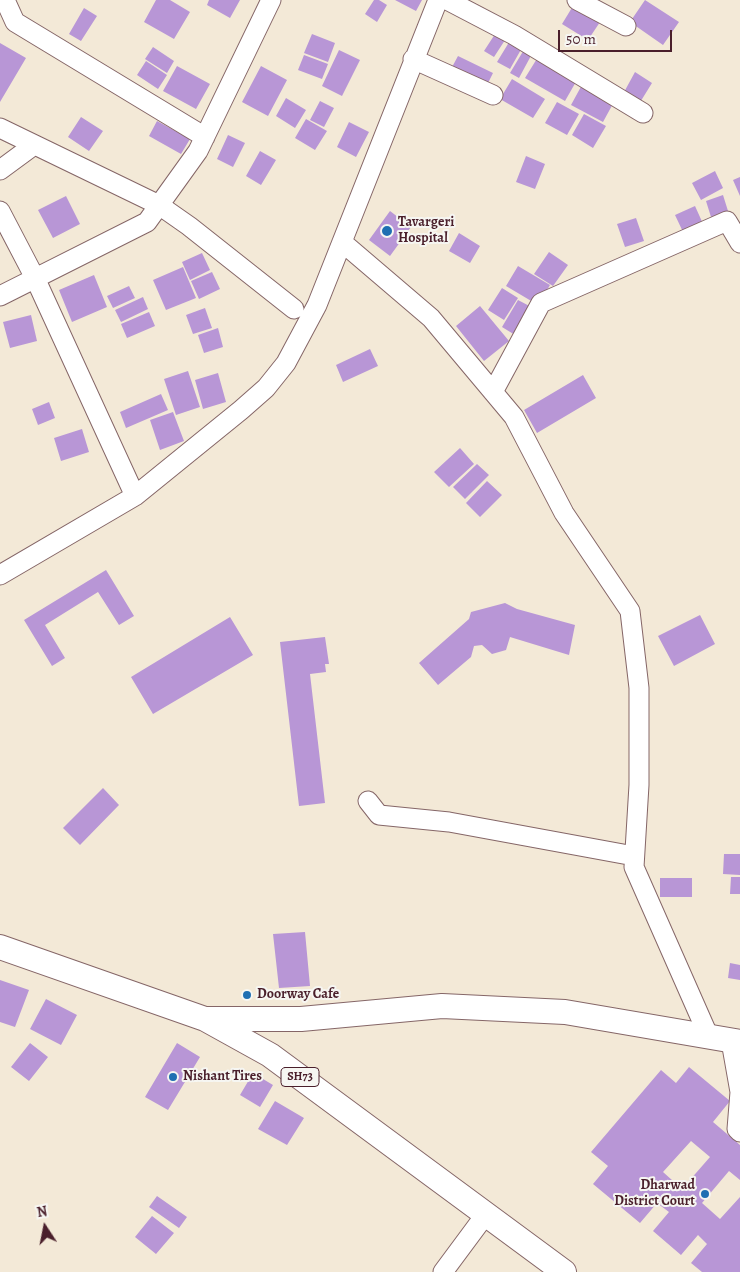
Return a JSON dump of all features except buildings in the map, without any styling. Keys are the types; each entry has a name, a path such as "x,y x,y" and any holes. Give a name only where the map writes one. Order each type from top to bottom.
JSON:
{"main road":[{"name":"SH73","path":"0,947 205,1019 270,1055 564,1272"},
{"path":"205,1019 301,1019 442,1006 565,1012 727,1040"}],"street":[{"path":"5,0 15,22 205,137"},
{"path":"0,296 147,222 198,151 271,0"},
{"path":"0,575 135,496 266,388 286,363 316,305 438,0"},
{"path":"447,0 514,35 643,112"},
{"path":"577,0 626,26"},
{"path":"413,59 493,95"},
{"path":"0,128 159,205 189,226 294,309"},
{"path":"0,170 34,145"},
{"path":"0,211 35,278 135,496"},
{"path":"493,392 541,303 727,221 740,243"},
{"path":"342,242 431,318 514,417 564,513 630,611 639,688 639,785 634,867 727,1040 740,1092 737,1129 740,1132"},
{"path":"368,801 379,815 449,822 634,856"},
{"path":"443,1272 486,1214"}],"place":[{"name":"Tavargeri Hospital","path":"387,231"},
{"name":"Doorway Cafe","path":"247,995"},
{"name":"Nishant Tires","path":"173,1077"},
{"name":"Dharwad District Court","path":"705,1194"}]}
